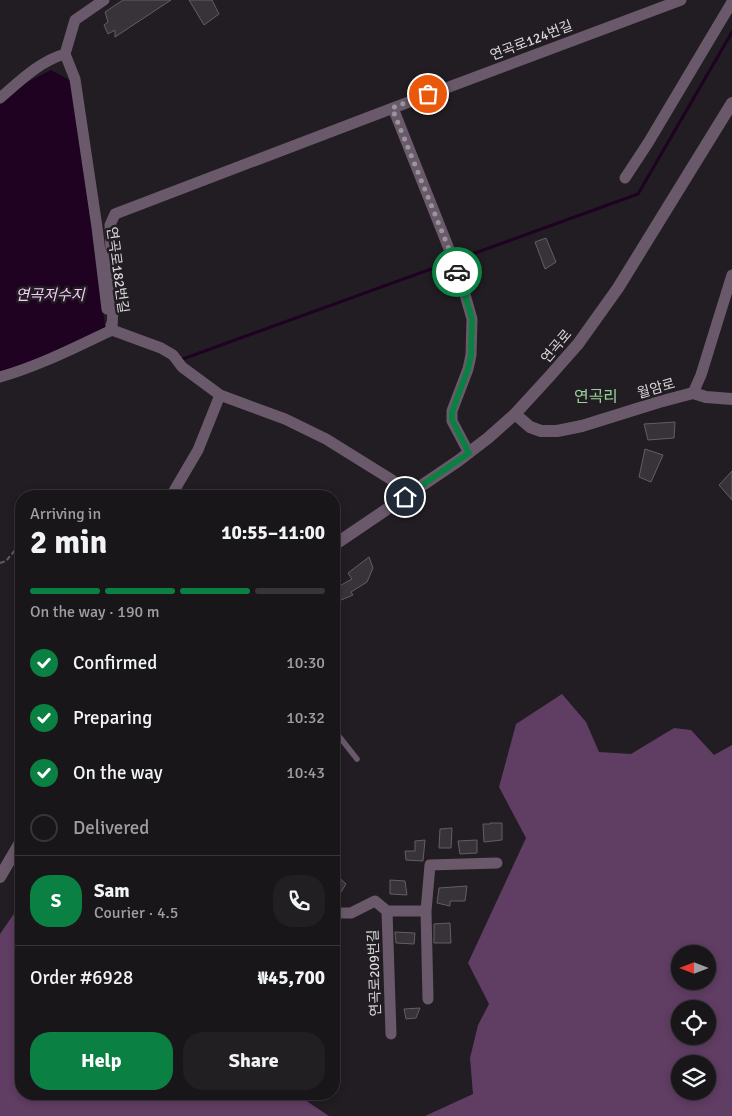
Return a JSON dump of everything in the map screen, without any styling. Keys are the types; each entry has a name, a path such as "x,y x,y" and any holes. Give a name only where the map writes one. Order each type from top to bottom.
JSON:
{"street":[{"path":"0,98 24,77 53,57 65,54 75,20 104,0"},
{"name":"연곡로124번길","path":"112,330 114,306 110,225 115,214 680,0"},
{"path":"625,178 732,2"},
{"name":"연곡로182번길","path":"65,54 75,79 107,308 112,330 161,348 173,355 182,367 220,395 284,419 326,439 392,480 405,497"},
{"name":"연곡로","path":"340,541 469,453 515,414 548,378 578,344 618,288 732,103"},
{"path":"392,108 449,249 472,319 471,355 468,369 452,412 452,420 469,453"},
{"name":"월암로","path":"693,393 701,375 732,275"},
{"path":"0,377 70,350 112,330"},
{"name":"월암로","path":"515,414 530,427 541,431 556,431 582,426 693,393 706,397 732,399"},
{"path":"175,490 198,450 220,395"},
{"path":"0,878 15,852"},
{"path":"428,999 426,911 430,866 498,863"},
{"name":"연곡로209번길","path":"340,913 351,914 375,901 387,911 426,911"},
{"name":"연곡로209번길","path":"387,911 391,1034"}],"lane":[{"path":"340,738 357,759"}],"path":[{"path":"0,563 6,561 15,550"}],"shaded area":[{"path":"562,694 586,722 599,752 631,754 674,728 691,730 714,755 732,745 732,1116 425,1116 473,1094 470,1058 478,1025 489,1004 468,963 526,838 499,787 516,724"},
{"path":"15,912 15,1100 305,1100 329,1116 0,1116 0,934"}],"water":[{"name":"연곡저수지","path":"51,70 71,81 105,333 0,373 0,105 24,84"}],"building":[{"path":"123,0 171,0 115,37 115,30 108,34 104,25 108,22 105,12"},
{"path":"189,0 212,0 219,14 204,25"},
{"path":"546,238 556,262 545,269 535,242"},
{"path":"675,422 674,438 648,440 644,424"},
{"path":"645,449 663,455 651,482 639,477"},
{"path":"732,471 732,500 719,485"},
{"path":"369,557 373,568 367,582 351,592 353,595 340,600 340,586 352,579 348,573"},
{"path":"502,823 502,840 484,842 483,824"},
{"path":"452,828 451,848 439,848 440,829"},
{"path":"425,840 423,861 406,860 405,851 415,851 415,841"},
{"path":"477,840 477,853 460,854 458,841"},
{"path":"340,878 346,884 340,894"},
{"path":"390,880 405,881 407,895 390,894"},
{"path":"467,886 465,901 450,901 450,906 437,903 439,888"},
{"path":"450,923 451,943 434,943 434,924"},
{"path":"395,932 415,933 414,944 396,943"},
{"path":"420,1008 416,1018 406,1019 404,1009"}],"waterway":[{"path":"180,360 638,194 732,32"}],"way so far":[{"path":"428,94 392,108 457,272"}],"district":[{"name":"연곡리","path":"596,396"}],"route":[{"path":"405,497 469,453 452,420 452,412 468,369 471,355 472,319 457,272"}]}
